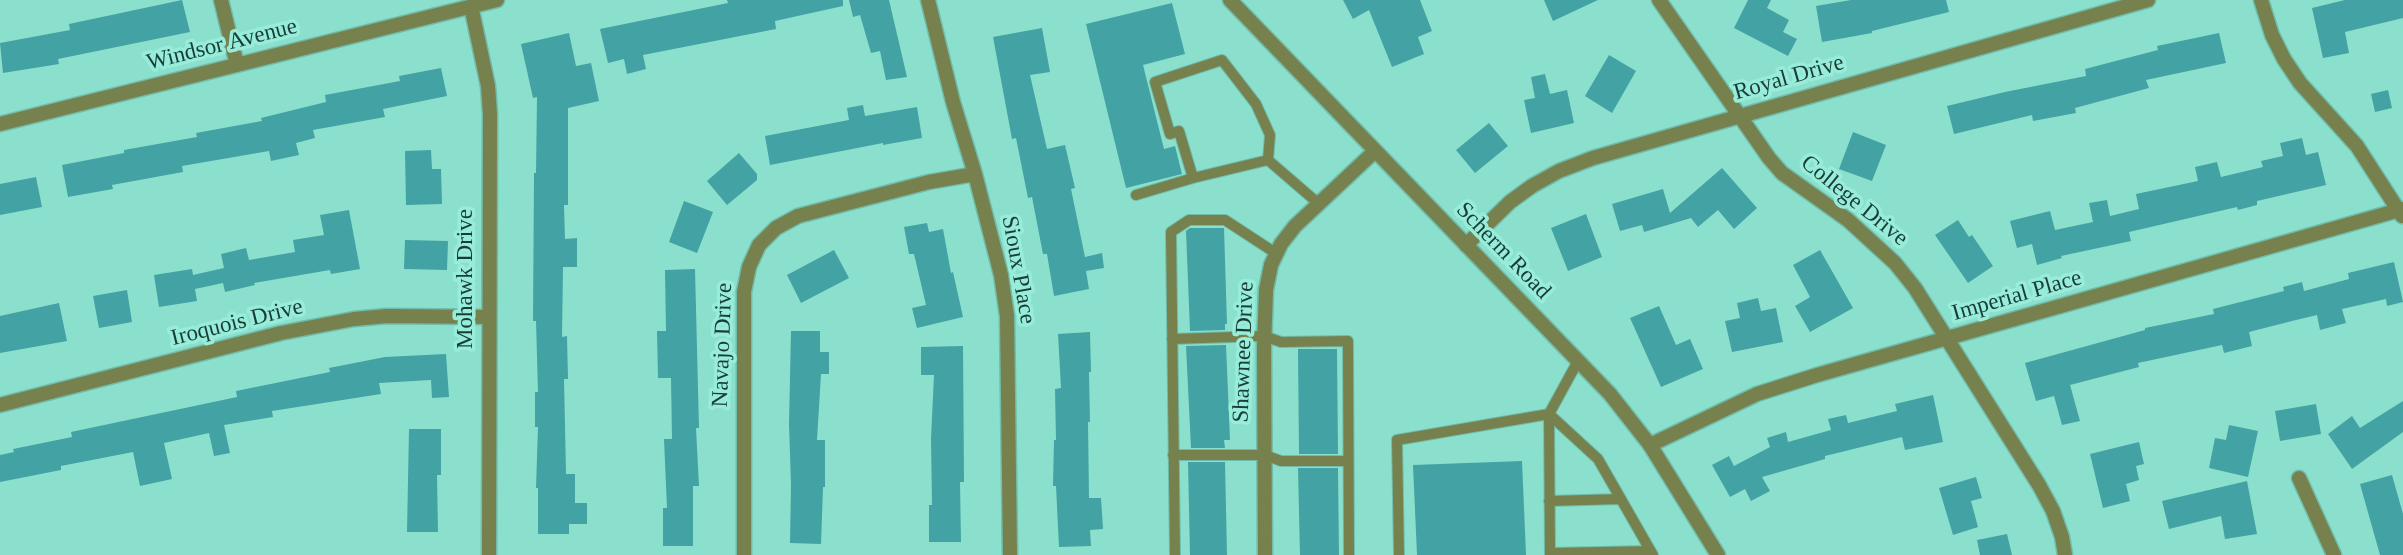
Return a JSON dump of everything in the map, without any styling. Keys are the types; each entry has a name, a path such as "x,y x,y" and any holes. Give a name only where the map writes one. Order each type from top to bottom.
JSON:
{"street":[{"path":"221,0 237,65"},
{"name":"Windsor Avenue","path":"0,124 496,0"},
{"name":"Sioux Place","path":"928,0 1001,275 1007,316 1010,555"},
{"name":"Scherm Road","path":"1230,0 1610,394 1650,445 1718,555"},
{"name":"College Drive","path":"1659,0 1782,173 1848,220 1895,263 1915,288 2039,485 2053,511 2065,555"},
{"name":"Royal Drive","path":"1466,245 1510,202 1532,186 1559,171 1593,158 2148,0"},
{"path":"2261,0 2272,35 2284,59 2300,83 2357,146 2402,212"},
{"name":"Mohawk Drive","path":"471,6 488,86 490,114 489,555"},
{"name":"Shawnee Drive","path":"1265,555 1264,336 1266,290 1271,265 1295,226 1375,151"},
{"name":"Navajo Drive","path":"744,555 744,292 749,267 759,245 776,228 798,216 929,182 975,174"},
{"name":"Imperial Place","path":"1650,445 1757,394 2402,212"},
{"name":"Iroquois Drive","path":"0,405 281,333 354,319 387,316 489,317"},
{"path":"2299,478 2334,555"}],"lane":[{"path":"1193,178 1179,131 1170,134 1155,82 1222,60 1256,104 1270,135 1268,160"},
{"path":"1268,160 1319,204"},
{"path":"1136,195 1268,160"},
{"path":"1175,555 1171,232 1189,220 1224,220 1276,254"},
{"path":"1172,338 1264,336 1281,342 1348,341 1349,555"},
{"path":"1549,414 1598,459 1652,553 1549,554 1549,414 1578,361"},
{"path":"1399,555 1397,440 1549,414"},
{"path":"1174,455 1265,455 1282,461 1348,461"},
{"path":"1549,501 1621,499"}],"building":[{"path":"182,0 190,32 58,59 59,64 3,73 0,43 70,30 69,24"},
{"path":"727,0 843,0 843,6 775,21 776,29 643,55 646,69 627,74 624,59 608,63 600,29 728,3"},
{"path":"849,0 889,0 907,77 886,80 880,51 871,53 860,15 853,17"},
{"path":"1343,0 1420,0 1432,31 1418,37 1424,54 1392,67 1369,10 1353,19"},
{"path":"1544,0 1598,0 1553,21"},
{"path":"1748,0 1771,0 1767,8 1789,20 1783,32 1797,39 1788,56 1734,28"},
{"path":"1851,0 1946,0 1949,12 1872,33 1822,42 1816,6"},
{"path":"2345,0 2403,0 2403,18 2345,32 2349,53 2323,58 2312,8"},
{"path":"1172,3 1185,54 1143,65 1164,149 1175,146 1182,174 1126,188 1086,24"},
{"path":"1042,28 1050,72 1030,75 1047,149 1065,145 1075,188 1071,189 1085,257 1102,253 1104,268 1086,271 1089,289 1054,296 1047,254 1043,254 1032,197 1028,198 1016,138 1012,139 993,37"},
{"path":"569,33 576,66 591,63 599,101 568,108 568,205 564,205 565,239 577,238 577,267 563,267 562,337 567,336 568,379 564,379 566,474 575,474 575,503 587,503 587,524 569,524 569,534 538,534 538,427 535,427 535,392 538,392 536,321 533,321 537,97 533,98 521,44"},
{"path":"2219,33 2226,63 2146,80 2149,88 2075,108 2076,113 2033,121 2032,115 1954,134 1947,106 2086,76 2085,69 2158,50 2157,46"},
{"path":"1609,55 1636,71 1612,113 1585,96"},
{"path":"441,68 447,96 383,109 385,117 313,130 315,138 296,143 299,155 271,161 269,151 182,166 183,172 112,185 113,189 68,197 62,165 197,137 196,133 262,121 261,118 326,102 325,95 400,81 399,76"},
{"path":"1545,74 1550,94 1567,90 1574,123 1531,133 1524,100 1535,98 1531,77"},
{"path":"2388,90 2392,108 2375,112 2371,94"},
{"path":"863,105 865,116 917,107 922,138 770,165 765,136 849,120 847,108"},
{"path":"1489,123 1508,146 1475,173 1456,150"},
{"path":"1853,132 1886,145 1872,181 1839,169"},
{"path":"2302,138 2306,155 2318,152 2326,185 2257,201 2257,205 2238,210 2237,207 2129,232 2131,241 2061,256 2062,258 2037,265 2032,244 2017,248 2010,221 2050,211 2055,230 2093,222 2089,203 2107,200 2110,216 2139,209 2136,194 2198,181 2195,167 2217,162 2221,177 2263,167 2261,161 2283,156 2280,143"},
{"path":"431,150 432,169 441,169 442,204 406,205 405,151"},
{"path":"739,153 757,174 757,180 727,205 707,181"},
{"path":"1722,168 1757,208 1734,229 1718,210 1698,227 1691,218 1644,232 1642,225 1620,231 1612,204 1663,189 1670,213"},
{"path":"36,177 42,207 0,215 0,184"},
{"path":"684,201 713,212 697,253 669,242"},
{"path":"349,210 360,269 331,274 330,270 254,283 255,285 225,292 223,283 195,289 197,301 159,307 154,275 192,269 193,275 224,268 221,254 246,248 249,260 295,252 293,240 324,235 320,215"},
{"path":"1586,214 1602,257 1568,271 1551,228"},
{"path":"1958,220 1993,266 1968,283 1935,235"},
{"path":"927,223 929,232 943,229 963,317 917,328 912,308 926,305 914,254 909,254 904,227"},
{"path":"1190,228 1224,228 1225,330 1190,331 1186,231"},
{"path":"405,240 448,241 447,270 404,269"},
{"path":"834,250 849,278 801,303 787,275"},
{"path":"1820,250 1853,308 1810,332 1795,306 1810,297 1793,265"},
{"path":"2394,262 2403,302 2387,306 2386,299 2342,309 2346,323 2320,330 2317,315 2292,321 2249,332 2252,346 2224,353 2222,345 2138,363 2139,367 2070,385 2080,421 2062,425 2054,396 2036,401 2025,363 2145,328 2214,314 2213,309 2284,291 2283,287 2302,282 2304,291 2349,279 2348,273"},
{"path":"695,269 699,486 693,486 693,546 663,546 663,508 667,508 664,439 672,439 671,378 658,378 657,331 666,331 665,270"},
{"path":"127,290 132,322 99,328 93,296"},
{"path":"1758,298 1761,311 1776,308 1783,342 1732,352 1725,321 1740,318 1737,303"},
{"path":"59,303 67,341 0,353 0,316"},
{"path":"1659,306 1676,345 1690,339 1703,369 1661,387 1630,318"},
{"path":"791,331 820,331 820,352 829,352 829,374 821,374 817,440 825,440 821,544 790,543"},
{"path":"1090,332 1089,498 1101,498 1103,529 1090,530 1091,546 1059,547 1056,486 1053,486 1055,389 1061,388 1058,334"},
{"path":"1226,345 1230,440 1224,440 1225,448 1191,448 1186,346"},
{"path":"963,346 964,482 960,482 961,542 929,542 934,375 921,375 921,347"},
{"path":"1298,349 1337,349 1338,454 1299,454"},
{"path":"446,354 449,397 432,398 431,380 379,383 381,394 272,411 273,417 224,425 230,453 214,456 209,433 164,443 172,479 140,486 133,452 61,466 61,470 0,482 0,455 14,452 13,449 72,437 71,432 237,397 236,391 330,372 329,368 385,357"},
{"path":"1933,395 1943,442 1905,450 1902,437 1825,456 1825,459 1762,477 1770,491 1751,501 1745,489 1730,497 1712,465 1729,456 1734,466 1770,447 1767,438 1786,432 1788,442 1831,430 1828,419 1846,415 1848,423 1897,411 1895,404"},
{"path":"2403,401 2403,432 2352,469 2328,434 2352,416 2360,428"},
{"path":"2316,404 2321,434 2280,441 2275,411"},
{"path":"2229,425 2258,431 2248,477 2209,468 2215,438 2226,440"},
{"path":"409,429 441,429 441,475 437,475 438,532 407,532"},
{"path":"2139,442 2144,464 2136,466 2139,480 2126,484 2130,501 2103,508 2090,454"},
{"path":"1522,461 1526,555 1417,555 1413,465"},
{"path":"1188,462 1225,462 1227,555 1190,555"},
{"path":"1298,468 1338,468 1339,555 1300,555"},
{"path":"2392,475 2403,514 2403,555 2380,555 2360,484"},
{"path":"1976,477 1982,498 1971,501 1978,527 1953,535 1939,488"},
{"path":"2247,481 2257,534 2225,539 2221,516 2169,529 2162,501"},
{"path":"2007,534 2012,555 1980,555 1977,540"}]}
